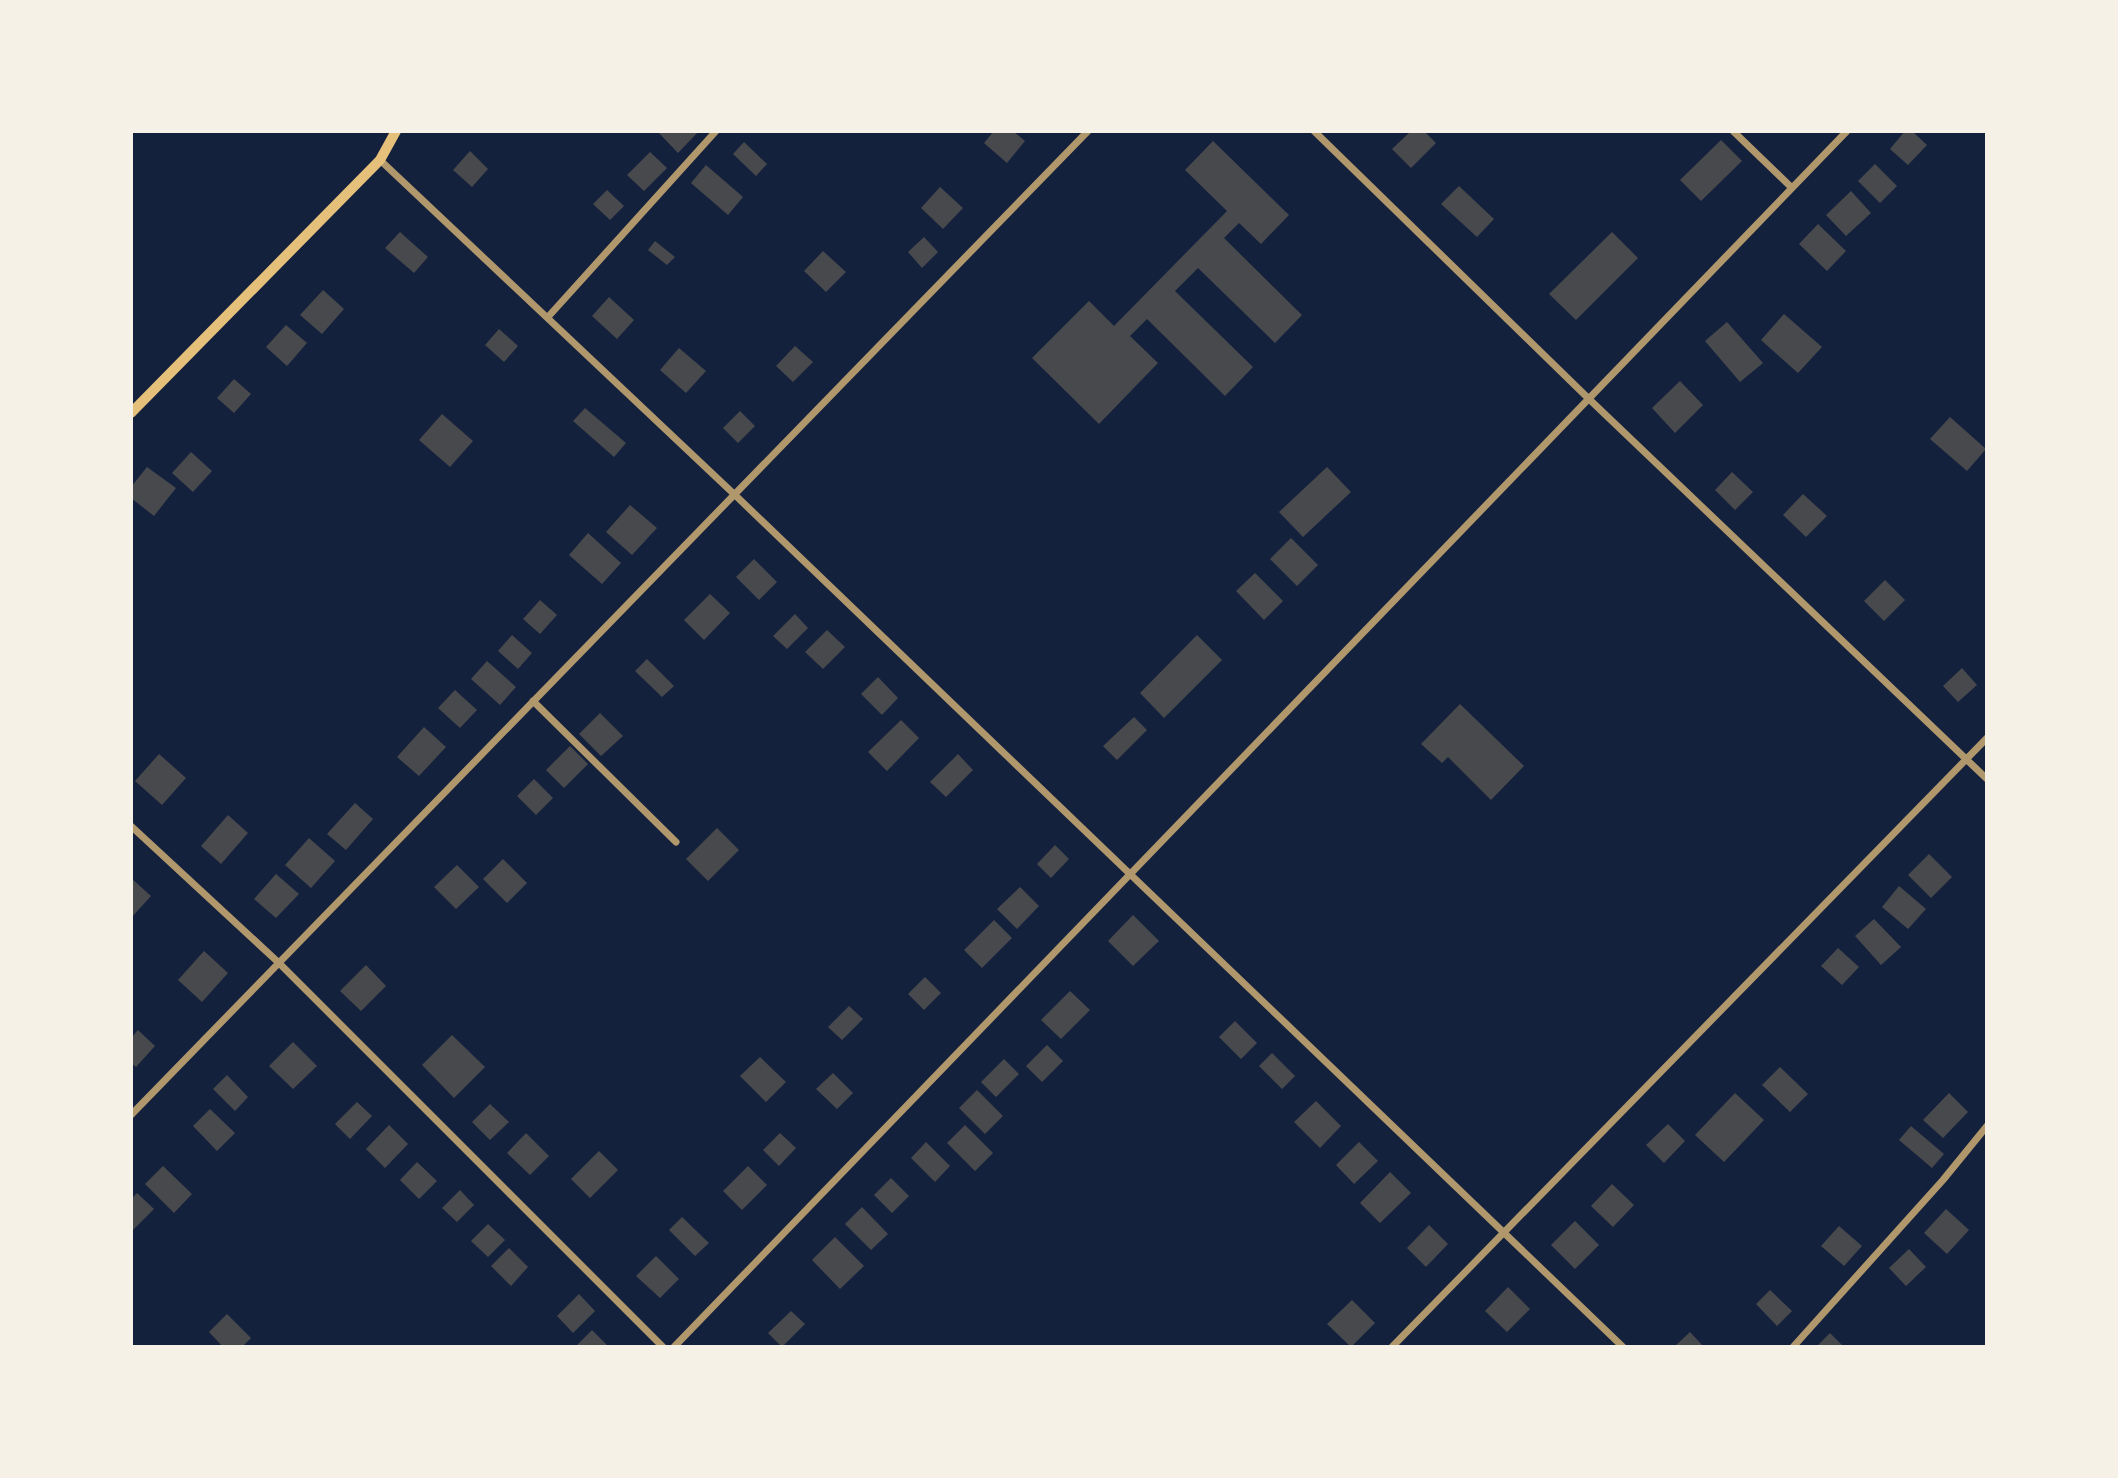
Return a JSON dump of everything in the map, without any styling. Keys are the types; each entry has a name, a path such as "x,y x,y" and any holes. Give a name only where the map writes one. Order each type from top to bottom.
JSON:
{"main road":[{"path":"131,413 380,160 396,131"}],"street":[{"path":"548,317 716,131"},
{"path":"131,1115 1088,131"},
{"path":"1314,131 1588,399 1987,779"},
{"path":"1733,131 1792,188"},
{"path":"674,1347 1847,131"},
{"path":"380,160 735,495 1623,1347"},
{"path":"533,701 676,842"},
{"path":"1392,1347 1987,738"},
{"path":"131,826 279,963 663,1347"},
{"path":"1793,1347 1943,1180 1987,1126"}],"building":[{"path":"657,131 699,131 678,153"},
{"path":"994,131 1013,131 1025,141 1007,163 984,143"},
{"path":"1411,131 1424,131 1436,143 1411,168 1392,149"},
{"path":"1905,131 1912,131 1927,145 1908,165 1890,149"},
{"path":"1721,140 1742,161 1701,201 1680,180"},
{"path":"1213,141 1289,215 1261,244 1239,223 1224,238 1302,315 1275,343 1198,268 1175,291 1253,367 1225,396 1147,319 1130,336 1158,363 1099,424 1032,358 1089,301 1114,326 1227,211 1185,170"},
{"path":"744,142 767,164 756,176 733,154"},
{"path":"470,151 488,169 472,187 453,170"},
{"path":"650,152 667,168 644,191 627,175"},
{"path":"1875,164 1897,186 1880,203 1858,181"},
{"path":"706,165 743,197 728,215 691,183"},
{"path":"1459,186 1494,219 1477,237 1441,204"},
{"path":"940,187 963,208 943,229 921,208"},
{"path":"607,190 624,206 610,220 593,204"},
{"path":"1851,191 1871,213 1846,236 1826,215"},
{"path":"1818,224 1846,251 1827,271 1799,244"},
{"path":"400,232 428,257 414,273 385,248"},
{"path":"1612,232 1638,258 1576,320 1549,294"},
{"path":"924,237 938,252 922,268 908,252"},
{"path":"655,241 675,257 667,265 648,250"},
{"path":"823,251 846,272 826,292 804,271"},
{"path":"323,290 344,309 322,334 300,315"},
{"path":"609,297 634,320 617,339 592,316"},
{"path":"1784,314 1822,347 1798,373 1761,340"},
{"path":"1727,322 1763,363 1740,382 1705,341"},
{"path":"286,325 307,343 287,366 266,347"},
{"path":"499,329 518,346 504,362 485,345"},
{"path":"795,346 813,362 793,382 776,366"},
{"path":"679,348 706,371 686,393 660,370"},
{"path":"234,379 251,394 234,413 217,398"},
{"path":"1680,381 1703,405 1675,433 1652,408"},
{"path":"585,408 626,443 614,457 573,421"},
{"path":"740,411 755,426 738,443 723,428"},
{"path":"442,414 473,441 450,467 419,440"},
{"path":"1950,417 1986,449 1967,471 1930,439"},
{"path":"191,452 212,471 193,492 172,473"},
{"path":"147,467 176,488 154,516 131,498 131,487"},
{"path":"1327,467 1351,492 1303,537 1279,512"},
{"path":"1732,472 1753,492 1735,510 1715,490"},
{"path":"1803,494 1827,516 1806,537 1783,515"},
{"path":"630,505 657,528 632,555 606,532"},
{"path":"588,533 621,563 602,584 569,555"},
{"path":"1291,538 1318,565 1297,586 1270,559"},
{"path":"754,559 777,582 759,600 736,577"},
{"path":"1255,573 1283,601 1264,620 1236,591"},
{"path":"1885,580 1905,600 1884,621 1864,601"},
{"path":"710,594 730,613 704,640 684,620"},
{"path":"540,600 557,615 540,634 523,619"},
{"path":"795,614 808,628 787,649 773,636"},
{"path":"827,630 845,647 823,669 805,652"},
{"path":"512,635 532,653 518,669 498,651"},
{"path":"1197,635 1222,660 1164,718 1140,693"},
{"path":"647,659 674,686 662,697 635,671"},
{"path":"487,661 516,687 500,705 471,679"},
{"path":"1962,668 1977,685 1958,702 1943,686"},
{"path":"878,677 898,698 882,715 861,694"},
{"path":"455,690 477,710 460,728 438,708"},
{"path":"1460,704 1524,766 1491,800 1448,757 1442,763 1421,744"},
{"path":"600,713 623,736 601,756 579,734"},
{"path":"1134,717 1147,730 1117,760 1103,746"},
{"path":"901,720 919,738 887,771 868,752"},
{"path":"424,727 446,747 419,776 397,757"},
{"path":"570,746 588,764 564,788 546,770"},
{"path":"159,754 186,778 162,805 135,781"},
{"path":"958,754 973,770 946,797 930,782"},
{"path":"534,779 553,798 536,815 517,796"},
{"path":"355,803 373,819 346,850 327,834"},
{"path":"228,815 248,833 221,864 201,846"},
{"path":"717,828 739,850 708,881 686,859"},
{"path":"309,838 335,861 311,888 285,865"},
{"path":"1055,845 1069,859 1051,878 1037,864"},
{"path":"1929,854 1952,877 1931,898 1908,875"},
{"path":"503,859 527,883 507,903 483,879"},
{"path":"457,865 479,887 456,909 434,887"},
{"path":"276,874 299,894 276,918 254,899"},
{"path":"131,878 151,896 131,918"},
{"path":"1899,886 1926,909 1908,929 1882,907"},
{"path":"1020,887 1039,906 1017,929 997,909"},
{"path":"1133,915 1159,941 1133,966 1108,941"},
{"path":"1874,919 1901,947 1881,965 1855,936"},
{"path":"994,920 1012,938 982,968 964,950"},
{"path":"1838,948 1859,967 1842,985 1821,966"},
{"path":"204,951 228,973 202,1002 178,980"},
{"path":"366,965 386,986 361,1011 340,991"},
{"path":"925,977 941,993 924,1010 908,994"},
{"path":"1070,991 1090,1010 1061,1039 1041,1020"},
{"path":"849,1006 863,1019 842,1040 828,1027"},
{"path":"1235,1021 1257,1043 1241,1059 1219,1037"},
{"path":"138,1030 155,1046 136,1067 131,1063 131,1038"},
{"path":"452,1035 485,1067 454,1098 422,1065"},
{"path":"293,1042 317,1066 293,1089 269,1066"},
{"path":"1047,1045 1063,1061 1042,1082 1026,1066"},
{"path":"1272,1053 1295,1076 1282,1089 1259,1066"},
{"path":"760,1057 786,1082 766,1102 740,1076"},
{"path":"1004,1059 1019,1074 996,1097 981,1082"},
{"path":"1780,1067 1808,1094 1790,1112 1762,1085"},
{"path":"833,1073 853,1093 837,1109 816,1089"},
{"path":"227,1075 248,1097 235,1111 213,1089"},
{"path":"977,1090 1003,1116 985,1134 959,1108"},
{"path":"1735,1093 1764,1120 1724,1162 1695,1135"},
{"path":"1949,1093 1968,1112 1943,1138 1923,1120"},
{"path":"1316,1101 1341,1126 1320,1148 1294,1122"},
{"path":"357,1102 372,1116 350,1139 335,1124"},
{"path":"490,1104 509,1122 490,1140 472,1122"},
{"path":"210,1109 235,1133 217,1151 193,1126"},
{"path":"1668,1124 1685,1141 1664,1163 1646,1145"},
{"path":"389,1125 408,1144 385,1168 366,1149"},
{"path":"965,1125 993,1153 975,1171 947,1143"},
{"path":"1911,1126 1944,1154 1932,1168 1899,1140"},
{"path":"526,1133 549,1156 530,1175 507,1153"},
{"path":"780,1133 796,1148 779,1166 763,1150"},
{"path":"926,1142 950,1166 935,1182 911,1158"},
{"path":"1359,1142 1378,1161 1354,1184 1336,1165"},
{"path":"599,1151 618,1170 590,1198 571,1179"},
{"path":"417,1162 437,1181 419,1199 400,1180"},
{"path":"163,1166 192,1194 174,1213 145,1184"},
{"path":"748,1166 767,1185 742,1210 723,1191"},
{"path":"1390,1172 1411,1193 1380,1223 1360,1203"},
{"path":"891,1178 909,1196 892,1213 874,1195"},
{"path":"1612,1184 1634,1205 1613,1227 1591,1206"},
{"path":"460,1190 474,1205 457,1222 442,1208"},
{"path":"137,1193 154,1209 131,1232 131,1199"},
{"path":"862,1207 888,1234 871,1250 845,1224"},
{"path":"1946,1209 1969,1230 1947,1254 1924,1233"},
{"path":"682,1217 709,1243 695,1256 669,1230"},
{"path":"1575,1221 1599,1245 1575,1269 1551,1245"},
{"path":"488,1224 505,1240 488,1257 471,1241"},
{"path":"1429,1225 1448,1244 1426,1267 1407,1248"},
{"path":"1839,1226 1862,1246 1844,1266 1821,1246"},
{"path":"835,1237 864,1266 840,1289 812,1260"},
{"path":"509,1248 528,1267 511,1286 491,1266"},
{"path":"1909,1249 1926,1267 1906,1286 1889,1268"},
{"path":"656,1256 679,1279 660,1298 636,1276"},
{"path":"1508,1287 1530,1309 1507,1332 1485,1311"},
{"path":"1770,1290 1792,1311 1777,1326 1756,1304"},
{"path":"579,1294 595,1311 573,1333 557,1316"},
{"path":"1352,1300 1375,1323 1351,1347 1327,1324"},
{"path":"791,1311 805,1324 782,1347 768,1333"},
{"path":"227,1314 251,1338 242,1347 223,1347 209,1332"},
{"path":"592,1330 606,1347 575,1347"},
{"path":"1690,1332 1704,1347 1674,1347"},
{"path":"1830,1333 1844,1347 1816,1347"}]}
